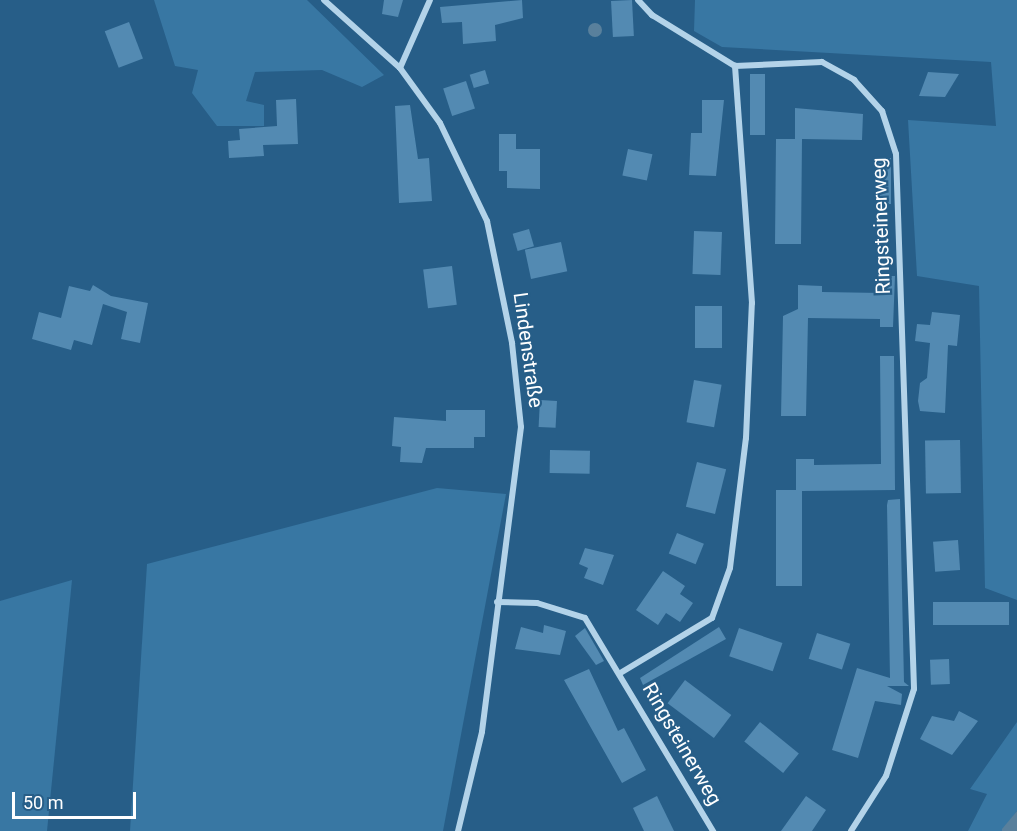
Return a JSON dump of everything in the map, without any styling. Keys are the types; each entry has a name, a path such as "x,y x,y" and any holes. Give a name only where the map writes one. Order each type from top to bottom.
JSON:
{"street":[{"name":"Lindenstraße","path":"324,0 400,68 440,123 477,194 500,274 521,427 482,732 458,831"},
{"path":"400,68 430,0"},
{"path":"638,0 652,15 735,66"},
{"name":"Ringsteinerweg","path":"622,672 712,618 730,568 746,438 752,303 735,66 822,62 854,80 882,111 896,154 914,690 886,777 851,831"},
{"name":"Ringsteinerweg","path":"497,602 537,603 585,618 622,672 713,831"}],"shaded area":[{"path":"154,0 307,0 384,75 362,87 322,70 255,72 246,101 264,105 264,126 217,126 192,93 198,70 175,66"},
{"path":"695,0 1017,0 1017,600 985,588 979,286 917,276 908,120 996,126 991,62 722,47 694,31"},
{"path":"592,23 598,23 602,30 598,37 592,37 588,33 588,27"},
{"path":"437,488 506,494 443,831 130,831 147,564"},
{"path":"72,580 47,831 0,831 0,601"},
{"path":"1017,722 1017,811 1002,831 968,831 987,794 970,789"},
{"path":"1017,811 1017,831 1002,831 1002,829"}],"building":[{"path":"384,0 403,0 398,17 382,14"},
{"path":"522,0 523,18 495,25 496,41 463,44 462,22 442,23 440,7"},
{"path":"632,0 634,36 613,37 611,1"},
{"path":"129,22 143,58 119,68 105,31"},
{"path":"485,70 489,83 474,88 470,75"},
{"path":"928,72 959,74 945,97 919,96"},
{"path":"750,74 765,74 765,135 750,135"},
{"path":"466,81 475,109 452,116 443,88"},
{"path":"296,99 298,144 263,145 264,156 229,158 228,141 240,140 239,129 277,126 276,100"},
{"path":"702,100 724,100 716,176 689,175 691,133 702,133"},
{"path":"410,105 418,159 429,158 432,201 399,203 395,106"},
{"path":"795,108 863,114 862,140 802,139 801,244 775,244 776,139 795,139"},
{"path":"499,134 516,134 516,149 540,149 540,189 507,188 507,171 499,171"},
{"path":"628,149 652,154 647,181 622,175"},
{"path":"877,158 891,158 891,204 877,204"},
{"path":"529,229 534,246 518,251 513,234"},
{"path":"694,231 722,232 720,275 692,274"},
{"path":"561,242 567,271 531,279 525,250"},
{"path":"452,266 457,305 428,308 423,270"},
{"path":"881,276 895,276 893,327 880,327 880,319 808,318 806,416 781,416 783,316 798,309 798,285 822,286 822,292 881,293"},
{"path":"93,285 111,296 148,303 140,343 121,339 127,312 103,304 92,345 74,340 71,350 32,339 39,312 61,318 69,286 90,291"},
{"path":"695,306 722,306 722,348 695,348"},
{"path":"932,312 960,315 957,346 948,345 945,413 920,411 918,401 920,383 927,378 930,343 915,341 917,324 930,325"},
{"path":"880,356 894,356 895,490 802,491 802,586 776,586 776,490 796,490 796,459 814,459 814,465 881,464"},
{"path":"694,380 722,385 714,427 687,422"},
{"path":"540,400 557,401 556,428 539,427"},
{"path":"446,410 485,410 485,437 474,437 474,448 426,448 422,463 400,462 401,447 392,446 394,417 446,421"},
{"path":"960,440 961,493 926,494 925,441"},
{"path":"550,450 590,451 590,474 550,473"},
{"path":"697,462 726,469 715,514 686,507"},
{"path":"900,499 904,682 909,686 887,686 902,694 901,705 875,701 858,758 832,750 857,668 890,678 887,505 888,500"},
{"path":"677,533 704,544 696,564 669,553"},
{"path":"958,540 960,570 935,572 933,542"},
{"path":"585,548 614,555 603,585 584,578 588,568 579,564"},
{"path":"663,571 685,586 680,594 693,603 680,622 666,613 658,625 636,610"},
{"path":"933,602 1009,602 1009,625 933,625"},
{"path":"544,625 566,631 560,655 515,649 521,627 543,633"},
{"path":"719,627 726,639 643,685 640,678"},
{"path":"585,628 604,661 596,665 575,636"},
{"path":"739,628 782,643 773,671 729,656"},
{"path":"817,633 850,644 842,669 809,659"},
{"path":"949,659 950,684 931,685 930,660"},
{"path":"589,669 618,731 624,728 646,770 622,783 564,680"},
{"path":"685,680 731,715 714,738 668,703"},
{"path":"959,711 978,721 952,755 920,739 932,716 954,721"},
{"path":"760,722 799,753 783,773 744,741"},
{"path":"657,796 674,831 644,831 633,808"},
{"path":"806,796 826,810 812,831 781,831"}]}
